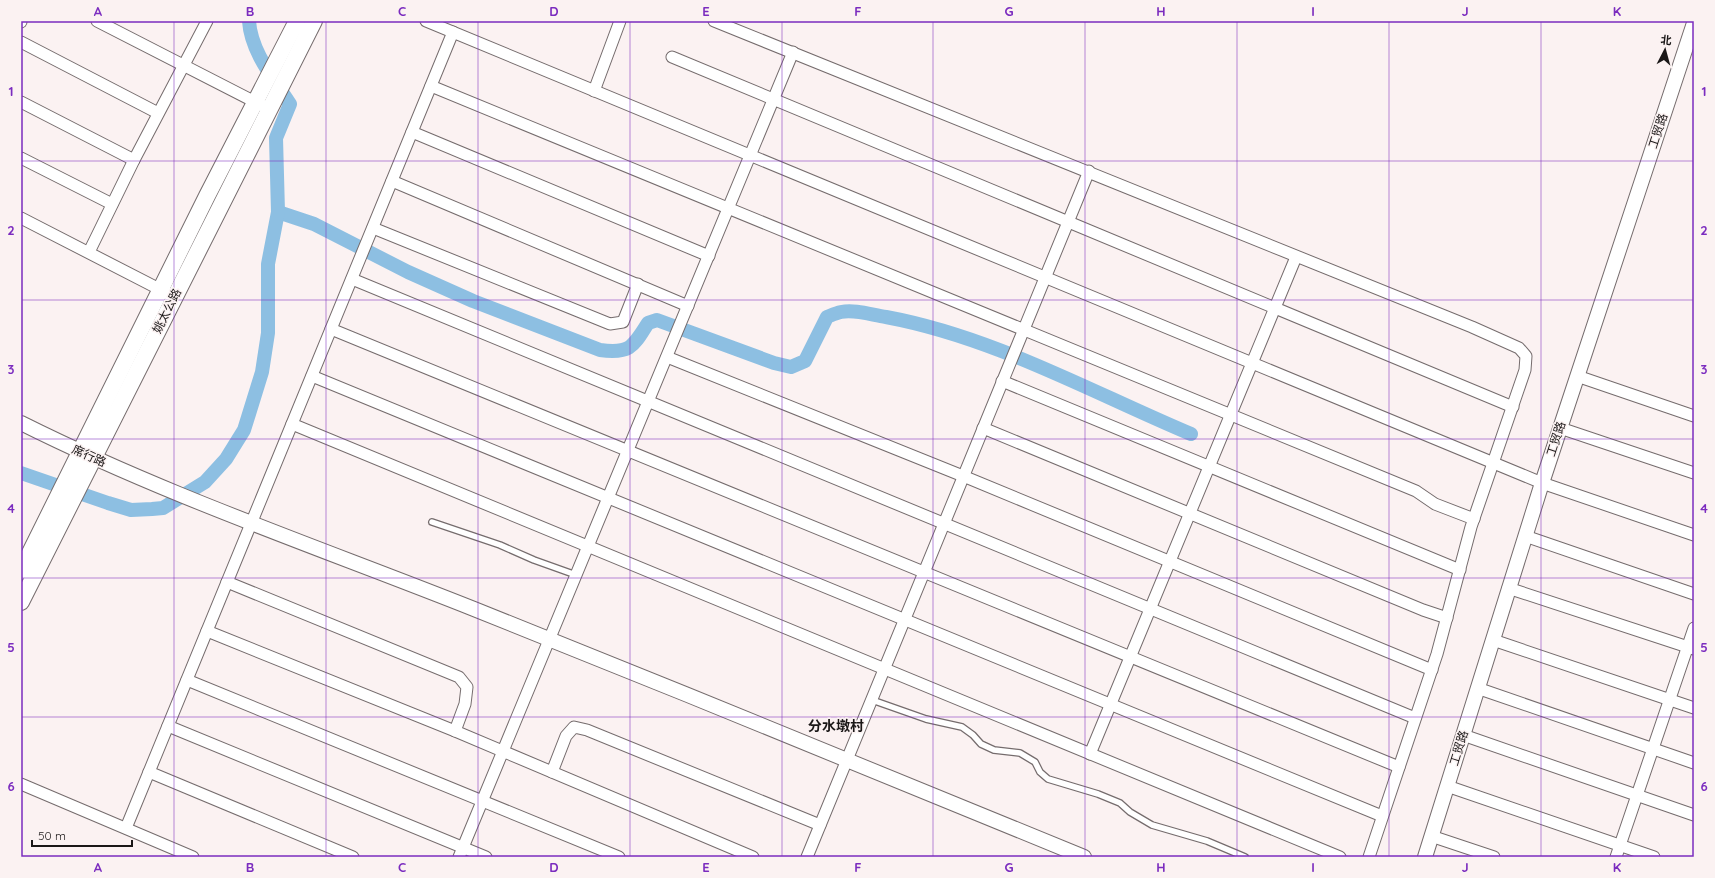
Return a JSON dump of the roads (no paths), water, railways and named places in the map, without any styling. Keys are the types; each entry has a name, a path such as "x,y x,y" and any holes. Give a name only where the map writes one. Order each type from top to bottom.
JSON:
{"main road":[{"name":"姚太公路","path":"21,602 63,503 262,105 283,47 297,21"},
{"name":"姚太公路","path":"262,105 290,67 314,21"},
{"name":"姚太公路","path":"21,571 63,503"}],"street":[{"path":"98,21 262,105"},
{"path":"89,252 158,113 207,21"},
{"path":"426,21 1542,483 1694,535"},
{"path":"594,91 620,21"},
{"path":"714,21 1472,327 1519,348 1526,356 1525,370 1474,519 1432,670 1369,857"},
{"name":"工贸路","path":"1425,857 1508,588 1694,23"},
{"path":"126,828 453,32"},
{"path":"21,42 158,113"},
{"path":"461,852 793,52"},
{"path":"672,58 1276,307 1513,407"},
{"path":"431,86 1416,491 1435,504 1474,519"},
{"path":"21,102 134,160"},
{"path":"412,132 708,256"},
{"path":"21,158 112,204"},
{"path":"807,857 1088,171"},
{"path":"392,181 638,284 686,309"},
{"path":"21,218 167,293"},
{"path":"373,228 610,324 622,322 638,284"},
{"path":"1090,754 1296,257"},
{"path":"352,279 1415,718"},
{"path":"331,329 1399,767"},
{"path":"667,357 963,476 1432,670"},
{"path":"312,376 1382,816"},
{"path":"1577,376 1694,416"},
{"path":"1004,377 1209,466 1460,570"},
{"name":"席行路","path":"21,423 87,456 252,524 550,640 1084,857"},
{"path":"292,424 1340,857"},
{"path":"983,428 1423,610 1447,618"},
{"path":"1560,428 1694,473"},
{"path":"1525,536 1694,594"},
{"path":"227,582 459,677 467,687 465,704 455,731"},
{"path":"1508,588 1691,648"},
{"path":"1616,857 1670,700 1691,648 1694,628"},
{"path":"207,631 455,731 753,857"},
{"path":"1493,640 1694,708"},
{"path":"187,680 619,857"},
{"path":"1477,688 1694,762"},
{"path":"168,726 461,852 486,857"},
{"path":"552,772 566,736 574,727 587,730 820,825"},
{"path":"1463,735 1694,815"},
{"path":"150,772 353,857"},
{"path":"21,784 193,857"},
{"path":"1447,786 1654,857"},
{"path":"1431,836 1494,857"}],"lane":[{"path":"432,522 500,545 534,560 576,575"},
{"path":"872,700 926,719 962,728 973,735 981,744 994,750 1020,753 1035,762 1040,772 1048,779 1098,794 1120,803 1130,812 1152,825 1207,841 1245,857"}],"waterway":[{"path":"21,473 131,510 163,508 205,482 226,459 244,430 262,372 268,333 268,264 278,212 276,138 290,104 264,65 254,44 249,21"},
{"path":"278,212 314,224 408,272 473,301 600,350 618,351 630,347 648,323 657,320 774,363 791,367 805,361 827,317 846,311 858,312 926,326 1004,352 1042,367 1191,434"}],"district":[{"name":"分水墩村","path":"836,726"}]}
